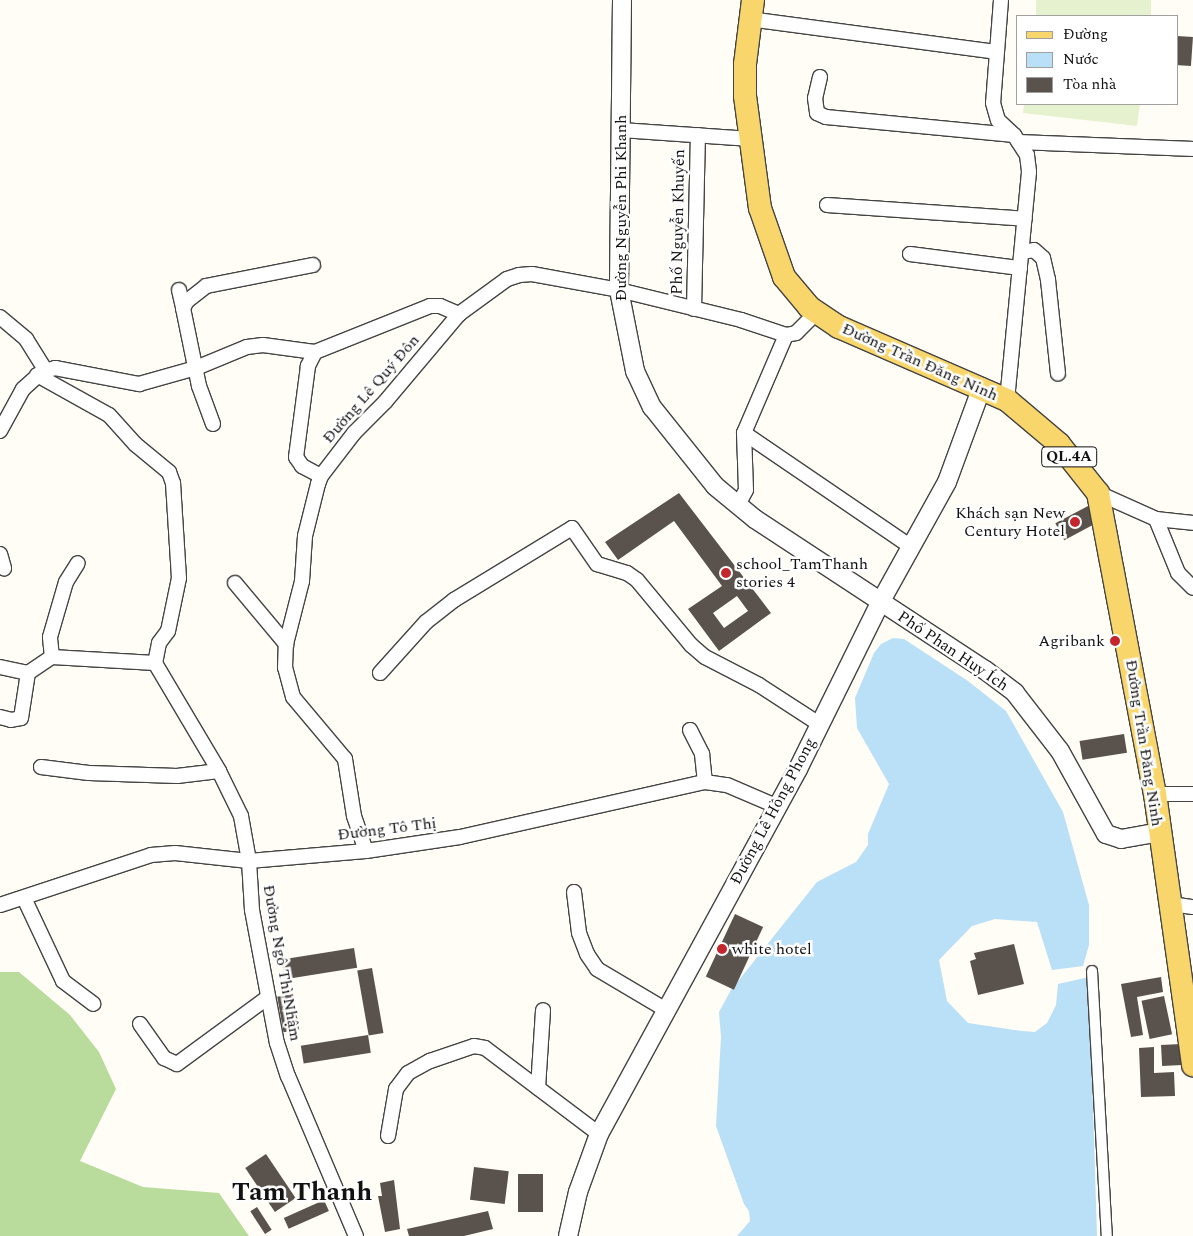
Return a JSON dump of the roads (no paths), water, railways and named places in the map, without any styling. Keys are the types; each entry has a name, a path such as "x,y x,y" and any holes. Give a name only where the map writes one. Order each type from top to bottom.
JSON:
{"main road":[{"name":"Đường Trần Đăng Ninh","path":"751,9 744,64 751,139 760,208 784,277 816,312 839,327 1007,400 1059,444 1098,492 1155,794 1159,832 1182,906 1184,959 1193,1065"}],"street":[{"name":"Đường Nguyễn Phi Khanh","path":"622,0 619,290 635,371 652,407 670,433 715,486 738,505 881,601"},
{"path":"1001,0 993,103 998,120 1016,138 1027,155 1029,172 1007,400"},
{"path":"751,9 996,52"},
{"path":"820,77 815,98 816,113 826,117 1016,138 1193,149"},
{"path":"620,130 751,139"},
{"name":"Phố Nguyễn Khuyến","path":"694,309 698,135"},
{"path":"827,205 1024,219"},
{"path":"1022,252 1034,250 1043,258 1048,280 1058,372"},
{"path":"910,254 1020,268"},
{"path":"183,308 194,294 206,286 312,265"},
{"name":"Đường Lê Quý Đôn","path":"366,851 354,816 345,759 293,697 286,668 286,644 298,606 305,536 321,476 354,433 385,402 459,314 507,279 519,275 532,274 619,290 786,334"},
{"path":"179,290 196,368 213,424"},
{"path":"0,431 23,389 42,373 66,368 132,385 196,368 247,347 263,345 315,352 417,309 440,306 459,314"},
{"path":"738,505 746,490 744,433 786,334 796,333 816,312"},
{"path":"0,317 26,339 42,373 109,415 135,444 169,472 172,483 179,578 168,631 159,644 155,663 52,657 28,674 21,718 11,720 0,717"},
{"path":"315,352 308,366 296,458 302,466 321,476"},
{"name":"Đường Lê Hồng Phong","path":"568,1236 578,1192 600,1134 776,806 881,601 947,482 982,388"},
{"path":"744,433 911,547"},
{"path":"1098,492 1156,519 1193,523"},
{"path":"1156,519 1178,573 1193,588"},
{"path":"380,673 426,622 454,600 572,528 597,564 626,573 637,580 691,645 705,657 759,684 819,724"},
{"path":"0,554 4,568"},
{"path":"52,657 50,637 66,582 78,563"},
{"path":"234,583 286,644"},
{"name":"Phố Phan Huy Ích","path":"881,601 1015,693 1060,751 1106,834 1121,839 1159,832"},
{"name":"Đường Ngô Thì Nhậm","path":"155,663 219,771 241,816 249,861 252,910 267,998 288,1076 356,1236"},
{"path":"0,667 28,674"},
{"path":"690,730 702,754 705,782"},
{"path":"41,767 90,773 177,776 219,771"},
{"name":"Đường Tô Thị","path":"0,905 150,855 175,853 249,861 366,851 460,836 705,782 727,785 776,806"},
{"path":"1155,794 1193,794"},
{"path":"574,892 579,932 587,954 597,969 666,1010"},
{"path":"24,898 63,982 93,1004"},
{"path":"1092,971 1108,1236"},
{"path":"140,1024 164,1058 177,1064 267,998"},
{"path":"538,1088 543,1010"},
{"path":"388,1136 396,1089 408,1073 462,1048 485,1048 600,1134"}],"water":[{"path":"893,638 904,639 968,681 1006,711 1063,812 1089,905 1089,945 1083,966 1052,970 1037,922 995,919 972,926 939,960 947,1001 968,1023 1022,1031 1035,1032 1047,1023 1056,1005 1058,984 1089,977 1097,1236 737,1236 750,1221 749,1211 744,1204 716,1126 721,1037 719,1012 731,990 817,882 856,862 868,845 868,834 889,784 857,728 855,698 874,653 881,644"}],"place":[{"name":"Khách sạn New Century Hotel","path":"1075,522"},
{"name":"school_TamThanh stories 4","path":"726,573"},
{"name":"Agribank","path":"1115,641"},
{"name":"white hotel","path":"722,949"}],"district":[{"name":"Tam Thanh","path":"302,1193"}]}
